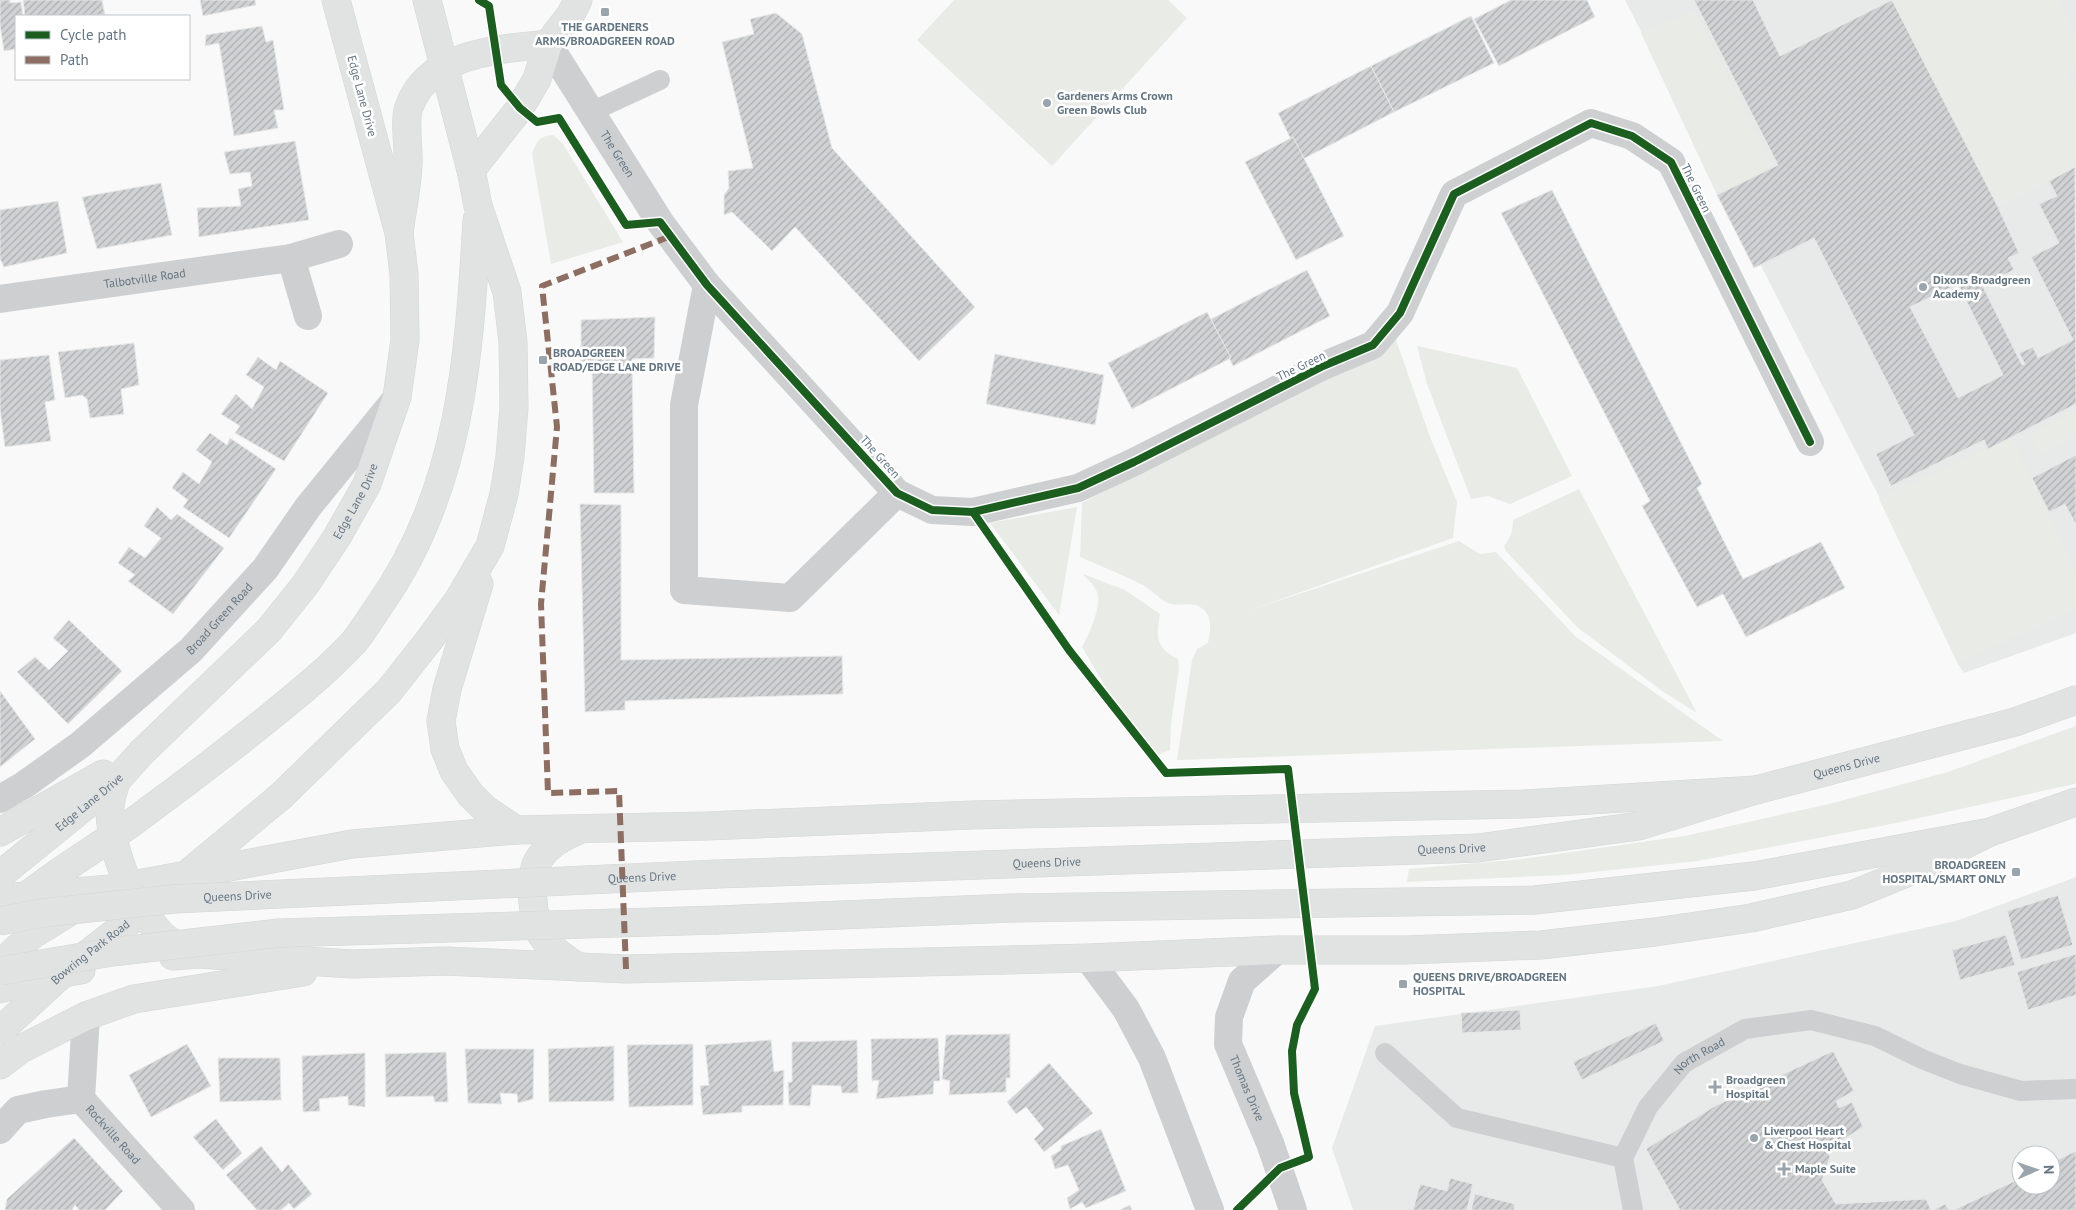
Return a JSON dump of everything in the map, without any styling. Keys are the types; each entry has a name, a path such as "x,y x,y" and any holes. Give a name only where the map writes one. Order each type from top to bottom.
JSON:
{"main road":[{"name":"Edge Lane Drive","path":"0,875 116,781 142,752 268,630 305,585 337,537 367,484 397,397 404,340 404,274 398,233 336,0"},
{"path":"427,0 471,170 478,206 507,292 513,342 514,407 510,457 504,494 447,689 441,721 445,749 454,771 470,794 485,809 516,830"},
{"path":"471,170 520,108 537,79 548,44 571,14 578,0"},
{"path":"398,233 408,164 408,108 419,86 445,65 496,50 548,44"},
{"path":"0,919 52,875 114,837 230,749 309,685 354,641 393,586 422,533 447,463 459,414 473,294 478,206"},
{"path":"184,876 281,796 389,691 459,599 490,546"},
{"name":"Queens Drive","path":"0,919 174,899 717,874 1478,848 1639,826 1756,790 2016,722 2076,700"},
{"path":"0,832 142,752"},
{"path":"116,781 110,807 120,864 120,888 143,911 161,935 179,947 199,954"},
{"path":"0,898 120,888 273,857 352,844 516,830 707,826 972,815 1523,804 1756,790"},
{"path":"0,989 63,973 154,958 199,954 352,964 445,961 626,969 1088,958 1277,950 1406,950 1541,945 1655,932 1751,918 1852,895 1911,871 1990,832 2076,802"},
{"path":"578,967 557,953 542,937 534,914 532,890 537,860 553,842 582,828"},
{"path":"0,971 112,952 278,933 718,920 1022,908 1535,900 1754,876 1990,832"},
{"name":"Bowring Park Road","path":"0,1031 63,973 143,911 184,876"},
{"path":"0,964 32,935 76,908 120,888"},
{"path":"0,1065 21,1049 86,1016 134,998 352,964"}],"street":[{"name":"The Green","path":"548,44 660,222 708,285 897,492 932,510 973,512 1078,488 1134,462 1324,366 1373,346 1400,313 1454,194 1591,123 1632,136 1671,162 1810,442"},
{"name":"Talbotville Road","path":"0,299 290,258 339,244"},
{"path":"290,258 308,316"},
{"name":"The Green","path":"708,285 684,406 684,590 790,598 897,492"},
{"name":"Broad Green Road","path":"0,799 24,785 80,745 191,650 265,569 308,507 397,397"},
{"name":"Thomas Drive","path":"1277,950 1242,981 1229,1017 1228,1044 1270,1143 1293,1210"},
{"path":"1088,958 1126,1009 1152,1058 1210,1210"},
{"name":"Rockville Road","path":"86,1016 82,1099 181,1210"},
{"path":"0,1130 18,1110 82,1099"}],"lane":[{"path":"591,112 660,80"},
{"name":"North Road","path":"1623,1158 1648,1107 1684,1063 1745,1029 1811,1020 1875,1036 1922,1059 1960,1074 2021,1091 2076,1089"},
{"path":"1385,1053 1457,1118 1623,1158 1633,1210"}],"shaded area":[{"name":"Gardeners Arms Crown Green Bowls Club","path":"954,0 1168,0 1187,18 1052,166 917,40"},
{"name":"Dixons Broadgreen Academy","path":"1625,0 2076,0 2076,633 1964,673 1958,664 1888,514"},
{"path":"1892,0 2058,0 2076,34 2076,70 2069,74 2074,84 2076,83 2076,167 1998,207"},
{"path":"1695,10 1769,160 1767,170 1717,195 1641,33"},
{"path":"553,135 563,144 623,242 551,264 532,154 539,140"},
{"path":"1396,340 1430,437 1457,502 1453,538 1250,610 1459,541 1480,554 1496,552 1576,637 1723,741 1177,760 1192,660 1197,649 1208,643 1209,617 1200,607 1190,604 1177,605 1168,603 1143,585 1080,557 1082,503"},
{"path":"1417,346 1517,368 1572,476 1510,504 1488,496 1471,499 1427,384"},
{"path":"2076,410 2076,435 2039,454 2030,435"},
{"path":"2011,436 2076,573 2076,608 1958,664 1879,499"},
{"path":"1579,489 1697,713 1662,691 1577,627 1506,551 1504,546 1511,534 1513,520"},
{"path":"1077,507 1059,615 990,523"},
{"path":"1083,574 1125,590 1160,614 1159,641 1165,651 1178,659 1179,668 1171,724 1170,750 1158,755 1111,696 1082,647 1092,627 1098,602 1096,590"},
{"path":"2076,726 2076,783 2070,785 1901,822 1698,861 1564,875 1407,882 1409,869 1523,859 1685,836 1829,804 1948,772"},
{"name":"Broadgreen Hospital","path":"2076,877 2076,1210 1353,1210 1332,1148 1375,1026 1658,986 1956,921"}],"building":[{"path":"0,0 10,0 10,3 21,2 23,15 15,15 15,49 4,51 0,25"},
{"path":"23,0 102,0 105,15 25,15"},
{"path":"200,0 255,0 256,5 203,16"},
{"path":"1511,0 1587,0 1595,17 1499,66 1474,19"},
{"path":"1694,0 1753,0 1780,56 1892,0 1998,207 2019,253 2008,258 2014,270 1982,285 2022,365 2025,364 2019,353 2033,347 2038,358 2073,340 2031,257 2059,243 2039,204 2057,196 2049,181 2075,167 2076,404 1988,449 1984,440 1891,486 1876,454 1914,435 1814,238 1754,268 1717,195 1778,165","holes":["1958,284 2003,375 1958,398 1910,307"]},
{"path":"776,13 802,34 832,148 975,307 919,361 795,227 772,251 732,212 724,215 724,195 729,188 728,171 753,168 722,42 754,34 750,19"},
{"path":"1471,16 1494,63 1394,112 1371,66"},
{"path":"262,26 266,42 273,40 284,110 274,110 278,128 234,136 219,43 205,46 206,35"},
{"path":"1371,66 1394,112 1301,160 1278,113"},
{"path":"1293,137 1344,236 1296,260 1245,162"},
{"path":"295,141 309,220 199,237 197,208 241,206 238,189 252,186 250,172 230,174 224,152"},
{"path":"161,183 172,235 97,249 82,197"},
{"path":"1552,190 1702,484 1697,488 1743,579 1821,542 1845,588 1746,637 1723,594 1697,607 1642,506 1650,501 1501,213"},
{"path":"58,201 67,253 4,267 0,259 0,210"},
{"path":"1307,270 1330,316 1233,366 1211,319"},
{"path":"1207,312 1231,358 1132,409 1108,363"},
{"path":"655,317 654,358 632,359 634,493 594,493 592,362 581,361 581,320"},
{"path":"134,343 139,385 121,389 124,414 90,418 87,399 82,395 65,398 58,352"},
{"path":"995,354 1104,375 1095,425 986,404"},
{"path":"49,355 55,400 45,402 51,441 5,447 0,409 0,360"},
{"path":"258,357 276,370 280,361 328,393 284,461 235,433 240,426 221,414 236,394 252,409 264,387 246,375"},
{"path":"210,433 227,445 230,438 276,469 229,538 183,507 188,500 172,488 183,472 199,484 212,462 196,450"},
{"path":"2076,455 2076,525 2065,504 2049,512 2032,478"},
{"path":"580,504 621,505 621,660 842,656 843,694 625,701 625,710 585,712"},
{"path":"157,507 171,520 177,514 224,548 173,614 128,581 135,575 118,563 129,547 145,558 161,538 144,526"},
{"path":"69,620 122,671 68,724 17,672 35,657 49,670 68,651 53,638"},
{"path":"0,691 35,739 0,767"},
{"path":"2058,895 2073,945 2021,960 2007,911"},
{"path":"2006,935 2015,965 1960,980 1952,950"},
{"path":"2076,954 2076,995 2028,1010 2017,972"},
{"path":"1520,1010 1521,1030 1462,1033 1461,1013"},
{"path":"1656,1023 1664,1041 1582,1080 1573,1062"},
{"path":"1010,1034 1010,1078 1006,1078 1006,1092 949,1095 950,1081 942,1079 946,1035"},
{"path":"938,1038 940,1081 934,1081 933,1094 876,1099 879,1080 872,1081 871,1039"},
{"path":"771,1040 774,1072 784,1070 783,1105 742,1106 742,1112 703,1115 700,1086 709,1085 705,1045"},
{"path":"857,1040 858,1093 842,1093 841,1086 812,1085 810,1106 789,1105 788,1082 792,1082 792,1042"},
{"path":"187,1044 211,1086 151,1117 129,1075"},
{"path":"693,1044 693,1105 629,1107 627,1045"},
{"path":"614,1046 614,1101 549,1102 548,1049"},
{"path":"465,1049 534,1049 533,1099 518,1103 517,1094 500,1093 502,1104 468,1103"},
{"name":"Liverpool Heart & Chest Hospital","path":"1833,1051 1854,1091 1836,1101 1839,1108 1852,1102 1863,1127 1826,1150 1830,1157 1822,1180 1836,1204 1926,1199 1931,1210 1680,1210 1646,1149 1715,1106"},
{"path":"446,1052 448,1102 435,1102 433,1096 386,1097 385,1054"},
{"path":"365,1053 365,1107 348,1105 348,1096 319,1099 320,1111 303,1112 302,1056"},
{"path":"218,1058 280,1058 281,1100 220,1102"},
{"path":"1049,1063 1093,1113 1044,1152 1034,1139 1044,1129 1026,1107 1016,1114 1007,1102"},
{"path":"216,1119 242,1153 223,1170 193,1137"},
{"path":"1101,1129 1126,1191 1086,1208 1082,1202 1070,1209 1067,1198 1079,1190 1068,1165 1055,1169 1051,1156 1061,1150 1061,1146"},
{"path":"74,1138 123,1191 105,1210 79,1210 75,1205 72,1210 5,1210 7,1199"},
{"path":"261,1146 282,1172 288,1164 312,1194 294,1209 289,1203 281,1210 257,1210 226,1175"},
{"path":"2076,1151 2076,1210 1954,1210 2011,1183 2011,1195 2061,1195 2061,1158"},
{"path":"1450,1178 1473,1184 1467,1210 1413,1210 1420,1184 1447,1191"},
{"path":"1475,1194 1515,1204 1514,1210 1471,1210"},
{"path":"1945,1204 1949,1210 1933,1210"},
{"path":"1130,1205 1132,1210 1120,1210"}],"marked path":[{"path":"626,969 619,791 548,793 541,604 557,427 542,286 671,236"}],"cycle path":[{"path":"479,0 489,6 501,85 520,108 537,122 559,118 626,225 660,222 707,285 897,493 932,510 973,512 1078,488 1134,462 1323,366 1373,345 1400,313 1454,194 1591,123 1632,136 1671,162 1810,442"},
{"path":"973,512 1069,650 1166,773 1288,769 1315,989 1297,1025 1292,1051 1294,1093 1309,1157 1280,1168 1237,1210"}],"place":[{"name":"THE GARDENERS ARMS/BROADGREEN ROAD","path":"605,12"},
{"name":"Gardeners Arms Crown Green Bowls Club","path":"1047,103"},
{"name":"Dixons Broadgreen Academy","path":"1923,287"},
{"name":"BROADGREEN ROAD/EDGE LANE DRIVE","path":"543,360"},
{"name":"BROADGREEN HOSPITAL/SMART ONLY","path":"2016,872"},
{"name":"QUEENS DRIVE/BROADGREEN HOSPITAL","path":"1403,984"},
{"name":"Broadgreen Hospital","path":"1715,1087"},
{"name":"Liverpool Heart & Chest Hospital","path":"1754,1138"},
{"name":"Maple Suite","path":"1784,1169"}]}
